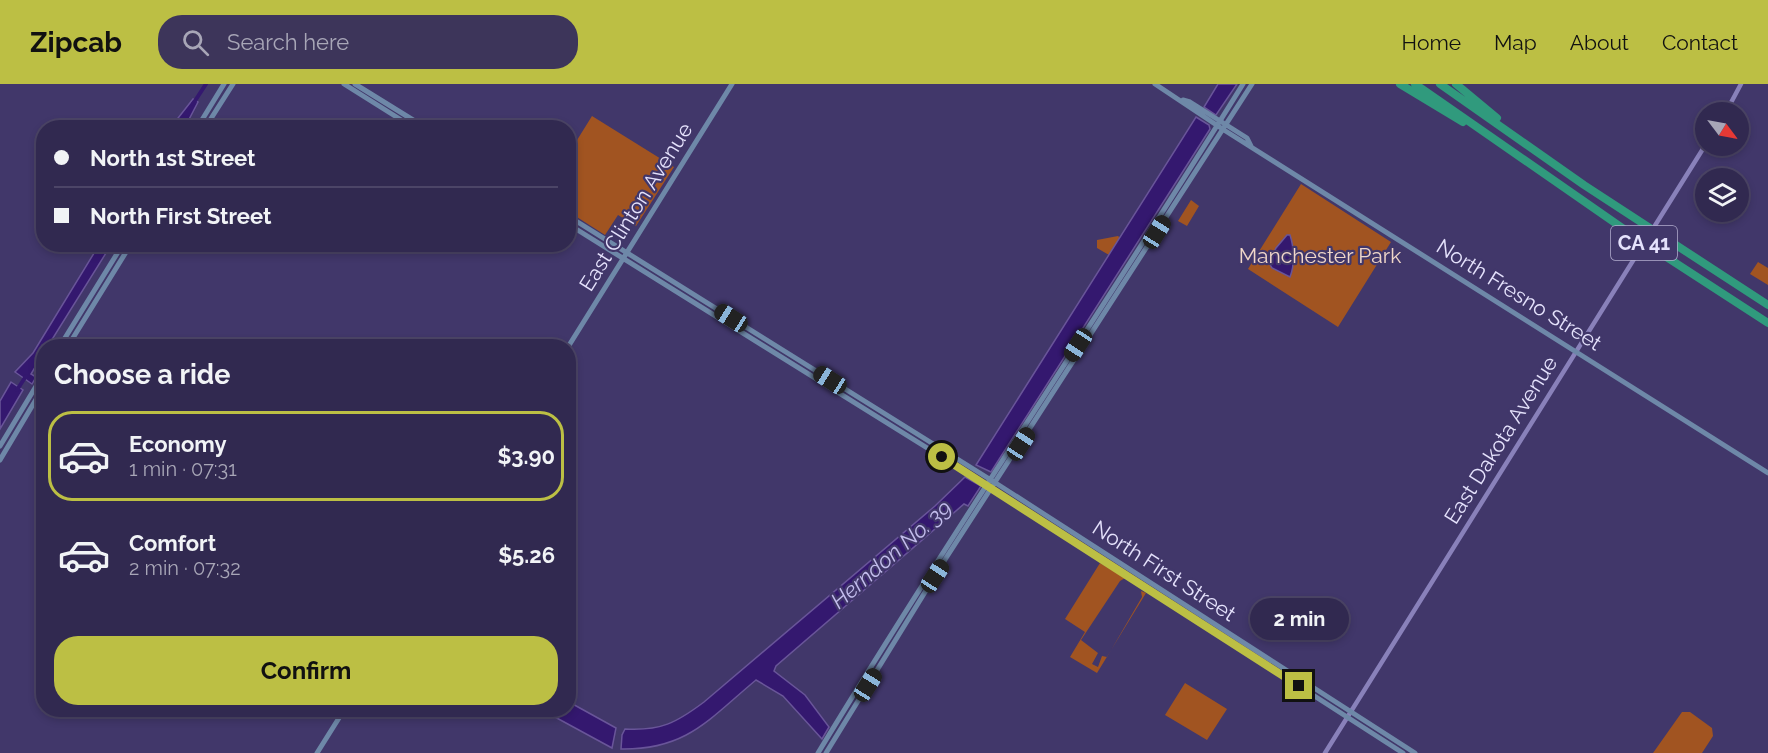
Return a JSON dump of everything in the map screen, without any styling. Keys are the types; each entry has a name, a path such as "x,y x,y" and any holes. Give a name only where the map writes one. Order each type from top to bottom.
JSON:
{"highway":[{"path":"1400,84 1523,158"},
{"name":"CA 41","path":"1414,84 1640,240 1768,323"},
{"name":"CA 41","path":"1440,84 1533,147 1584,185 1768,305"},
{"path":"1456,84 1533,147"}],"main road":[{"path":"344,84 401,120"},
{"path":"356,84 413,120"},
{"name":"East Clinton Avenue","path":"573,339 732,84"},
{"name":"North Fresno Street","path":"1155,84 1768,473"},
{"path":"822,751 834,740 1243,84"},
{"path":"822,751 935,564 992,484 1185,191 1252,84"},
{"path":"208,120 212,109 229,85"},
{"path":"203,120 229,85"},
{"path":"1185,191 1184,184 1198,156"},
{"path":"576,222 676,292 975,474"},
{"path":"576,228 673,282 941,449 975,474"},
{"path":"67,339 79,315 118,252"},
{"path":"69,339 126,252"},
{"path":"673,282 676,292"},
{"path":"0,453 4,447 1,444 36,386"},
{"path":"0,460 36,399"},
{"path":"908,435 936,450 941,449"},
{"name":"North First Street","path":"975,474 1053,527 1349,714 1415,753"},
{"name":"North First Street","path":"992,484 1076,534 1349,714 1403,753"},
{"path":"1053,527 1056,526 1071,535 1076,534"},
{"path":"317,753 340,717"},
{"path":"834,740 838,722"}],"street":[{"path":"1732,102 1742,84"},
{"name":"East Dakota Avenue","path":"1324,753 1699,156"}],"green space":[{"path":"592,116 674,167 636,226 618,215 605,235 576,216 576,142"},
{"name":"Manchester Park","path":"1301,184 1391,242 1338,327 1248,269"},
{"path":"1191,200 1199,206 1187,226 1178,221"},
{"path":"1118,236 1120,238 1109,255 1097,248 1097,240"},
{"path":"1758,262 1768,268 1768,285 1750,274"},
{"path":"1100,563 1125,578 1120,581 1081,640 1098,653 1092,664 1098,667 1102,656 1107,657 1097,673 1070,657 1085,632 1065,619"},
{"path":"1141,591 1146,593 1111,650 1142,597"},
{"path":"1185,683 1227,709 1207,740 1165,715"},
{"path":"1682,712 1690,712 1712,728 1713,736 1702,753 1653,753"}],"water":[{"path":"1218,84 1237,84 1216,115 1204,107"},
{"path":"193,99 198,102 189,120 176,120"},
{"path":"1196,117 1209,125 1210,129 991,472 976,465"},
{"path":"1287,235 1290,235 1293,250 1293,267 1290,277 1272,268 1269,263 1276,248"},
{"path":"95,252 107,252 52,339 42,339"},
{"path":"36,348 36,366 31,374 36,377 32,384 15,372"},
{"path":"11,382 23,390 0,429 0,401"},
{"name":"Herndon No. 39","path":"965,477 981,486 968,506 964,504 776,666 774,671 805,695 829,727 822,739 783,696 756,680 696,730 663,744 621,749 625,729 649,729 668,724 704,702 935,506"},
{"path":"576,706 616,728 612,748 555,717 576,717"}],"waterway":[{"path":"193,104 206,84"},
{"path":"17,390 26,376"}],"route":[{"path":"942,457 1299,686"}]}
